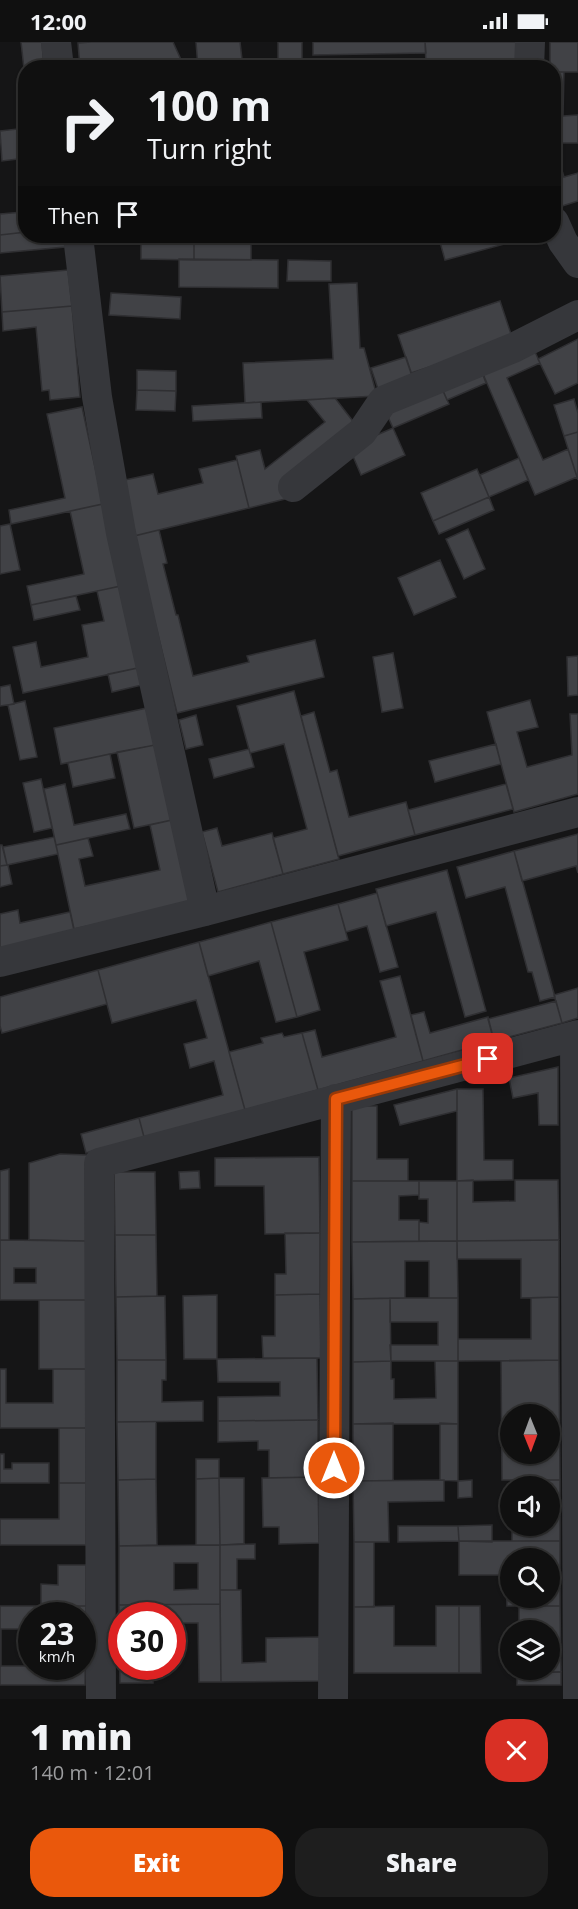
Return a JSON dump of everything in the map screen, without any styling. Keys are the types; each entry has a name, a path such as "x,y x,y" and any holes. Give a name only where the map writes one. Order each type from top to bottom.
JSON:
{"street":[{"path":"56,42 58,60"},
{"path":"529,60 530,42"},
{"path":"561,238 578,263"},
{"path":"79,243 97,397 121,533 205,911"},
{"path":"293,487 362,432 383,401 513,348 578,315"},
{"path":"0,963 578,812"},
{"path":"101,1699 99,1162 576,1035 578,1699"},
{"path":"333,1699 336,1099"}],"building":[{"path":"21,42 42,42 43,60 23,60"},
{"path":"173,42 181,60 79,60 78,43"},
{"path":"196,42 240,42 242,60 197,60"},
{"path":"278,42 302,42 302,60 278,60"},
{"path":"313,42 425,42 426,53 313,55"},
{"path":"425,42 517,42 516,60 426,60"},
{"path":"550,42 578,42 578,72 561,72 561,60 550,60"},
{"path":"561,72 564,72 563,116 578,115 578,143 561,143"},
{"path":"18,129 18,159 2,161 0,131"},
{"path":"561,167 564,177 578,173 578,201 561,206"},
{"path":"18,212 18,233 0,235 0,214"},
{"path":"18,233 18,243 64,243 65,247 0,253 0,235"},
{"path":"141,243 194,243 194,260 141,259"},
{"path":"194,243 251,243 251,260 194,260"},
{"path":"440,243 508,243 445,260"},
{"path":"179,259 278,260 278,288 179,287"},
{"path":"288,260 331,261 331,281 287,281"},
{"path":"68,270 72,306 2,312 0,276"},
{"path":"357,283 360,348 364,348 377,396 245,403 243,363 333,359 329,284"},
{"path":"111,293 181,297 180,319 109,315"},
{"path":"500,301 513,340 411,373 398,335"},
{"path":"72,306 80,397 50,400 49,390 42,391 36,327 3,331 2,312"},
{"path":"578,339 578,383 555,394 538,359"},
{"path":"532,345 540,363 507,378 543,460 568,449 577,477 535,495 480,367"},
{"path":"406,357 413,378 378,389 371,368"},
{"path":"480,367 486,383 447,400 440,384"},
{"path":"137,370 176,371 176,391 137,390"},
{"path":"440,384 449,404 393,428 384,408"},
{"path":"137,390 176,391 175,411 136,410"},
{"path":"335,398 359,429 293,497 249,508 236,456 260,450 265,469 325,422 307,400"},
{"path":"574,399 578,413 578,432 564,436 554,405"},
{"path":"261,402 262,418 193,421 192,406"},
{"path":"82,407 103,504 11,524 9,510 65,498 47,414"},
{"path":"393,428 405,455 361,475 349,447"},
{"path":"578,432 578,480 564,436"},
{"path":"519,458 528,480 489,497 480,475"},
{"path":"237,460 249,508 134,536 120,481 153,474 158,494 203,483 199,469"},
{"path":"477,469 489,497 433,521 421,493"},
{"path":"489,497 494,510 439,534 433,521"},
{"path":"103,504 121,586 31,605 27,586 84,574 70,511"},
{"path":"10,524 20,570 0,574 0,526"},
{"path":"468,529 485,569 464,579 446,539"},
{"path":"159,530 167,563 163,564 193,676 249,662 247,656 315,640 324,677 177,713 134,536"},
{"path":"440,560 456,597 414,615 398,578"},
{"path":"121,586 138,668 23,693 13,647 36,642 41,667 88,657 82,625 104,621 97,591"},
{"path":"76,596 80,610 34,620 31,605"},
{"path":"393,653 403,708 382,712 373,657"},
{"path":"578,656 578,695 568,696 567,657"},
{"path":"138,668 142,685 112,692 108,674"},
{"path":"10,685 14,704 0,706 0,687"},
{"path":"294,691 339,859 283,874 273,838 307,829 284,744 250,753 237,706"},
{"path":"530,700 538,727 517,732 527,767 572,755 570,714 578,714 578,794 514,812 487,712"},
{"path":"25,701 37,757 20,760 8,705"},
{"path":"147,708 155,745 61,764 54,728"},
{"path":"314,712 330,772 337,770 349,817 406,802 415,835 338,856 301,716"},
{"path":"196,715 203,745 186,749 179,720"},
{"path":"496,744 501,764 435,782 429,761"},
{"path":"155,745 172,820 134,828 117,752"},
{"path":"249,749 254,767 214,778 209,759"},
{"path":"110,754 115,778 73,787 68,763"},
{"path":"41,779 52,828 34,832 23,783"},
{"path":"65,784 74,825 126,814 130,829 56,845 44,789"},
{"path":"506,784 513,809 415,835 408,810"},
{"path":"172,820 190,904 74,929 56,845 88,838 93,856 79,859 85,886 160,870 150,825"},
{"path":"217,828 222,846 272,833 283,874 218,892 202,832"},
{"path":"578,834 578,873 576,866 522,881 514,851"},
{"path":"54,837 58,854 7,865 3,847"},
{"path":"0,845 2,845 7,865 0,866"},
{"path":"514,851 555,997 540,1001 532,972 528,972 505,887 466,898 457,867"},
{"path":"8,865 12,884 0,887 0,866"},
{"path":"447,870 486,1011 465,1017 436,912 386,926 376,889"},
{"path":"377,893 398,967 380,972 367,926 346,932 338,904"},
{"path":"338,904 348,940 304,952 320,1010 297,1017 271,922"},
{"path":"18,910 20,923 70,912 75,935 0,951 0,914"},
{"path":"271,922 297,1017 276,1022 259,961 208,976 199,942"},
{"path":"199,942 245,1110 144,1137 139,1118 223,1095 214,1061 190,1068 184,1044 207,1038 196,1000 112,1023 98,970"},
{"path":"98,970 107,1004 2,1033 0,997"},
{"path":"400,976 423,1061 318,1090 302,1033 315,1030 322,1057 396,1037 380,981"},
{"path":"578,988 578,1018 562,1023 554,995"},
{"path":"556,1001 562,1023 494,1041 488,1019"},
{"path":"424,1012 430,1033 488,1017 494,1041 423,1061 411,1015"},
{"path":"282,1033 284,1037 302,1033 318,1090 245,1110 229,1052 263,1043 261,1038"},
{"path":"558,1067 558,1125 539,1125 538,1093 513,1098 509,1078"},
{"path":"457,1089 457,1111 400,1125 394,1105"},
{"path":"457,1089 483,1089 484,1160 513,1160 513,1180 457,1181"},
{"path":"352,1106 377,1106 377,1159 408,1159 408,1181 352,1181"},
{"path":"139,1118 144,1137 86,1153 81,1134"},
{"path":"60,1154 87,1155 86,1241 29,1240 29,1163"},
{"path":"319,1157 320,1233 265,1234 264,1186 215,1186 215,1158"},
{"path":"9,1169 9,1240 0,1240 0,1171"},
{"path":"199,1171 200,1188 180,1189 179,1172"},
{"path":"114,1172 155,1172 156,1235 115,1235"},
{"path":"473,1180 473,1202 515,1201 515,1180 558,1180 559,1240 457,1241 457,1181"},
{"path":"352,1181 419,1181 419,1195 399,1196 399,1220 419,1220 419,1241 352,1242"},
{"path":"419,1181 457,1181 457,1241 419,1241 419,1222 428,1223 428,1199 419,1199"},
{"path":"285,1233 320,1233 320,1294 275,1295 275,1274 286,1274"},
{"path":"115,1235 156,1235 157,1296 116,1297"},
{"path":"0,1240 86,1241 86,1300 0,1300","holes":["14,1268 36,1268 36,1283 14,1283"]},
{"path":"559,1240 559,1297 521,1298 521,1259 457,1259 457,1241"},
{"path":"457,1241 458,1298 429,1298 429,1261 405,1261 405,1298 353,1299 352,1242"},
{"path":"320,1294 321,1358 263,1358 262,1336 275,1336 275,1295"},
{"path":"217,1295 217,1359 184,1359 183,1296"},
{"path":"165,1296 166,1360 117,1360 116,1297"},
{"path":"559,1297 559,1360 458,1361 458,1339 531,1339 531,1298"},
{"path":"390,1298 458,1298 458,1361 391,1361 390,1345 438,1345 438,1322 390,1322"},
{"path":"390,1298 391,1361 353,1362 353,1299"},
{"path":"39,1300 86,1300 86,1369 39,1369"},
{"path":"317,1358 318,1420 218,1421 218,1397 280,1396 280,1382 218,1382 217,1359"},
{"path":"117,1360 166,1360 166,1380 162,1380 162,1402 203,1401 203,1421 117,1422"},
{"path":"559,1360 559,1404 501,1404 501,1361"},
{"path":"391,1361 394,1399 436,1398 435,1361 458,1361 458,1424 353,1424 353,1362"},
{"path":"0,1369 6,1369 6,1403 53,1403 53,1369 86,1369 86,1428 0,1428"},
{"path":"318,1420 318,1477 269,1478 269,1450 258,1450 258,1441 218,1442 218,1421"},
{"path":"117,1422 156,1422 156,1479 118,1480"},
{"path":"393,1423 393,1481 353,1481 353,1424"},
{"path":"440,1423 458,1424 458,1481 440,1480"},
{"path":"59,1428 86,1428 86,1483 59,1483"},
{"path":"0,1454 4,1454 4,1469 12,1469 12,1463 49,1463 49,1483 0,1483"},
{"path":"196,1459 219,1459 219,1478 196,1479"},
{"path":"502,1464 560,1464 560,1476 502,1476"},
{"path":"318,1477 319,1543 279,1544 279,1527 263,1527 262,1478"},
{"path":"219,1478 244,1478 244,1544 220,1545"},
{"path":"219,1478 220,1545 196,1545 196,1479"},
{"path":"156,1479 157,1545 119,1546 118,1480"},
{"path":"444,1480 444,1501 388,1502 389,1542 354,1542 353,1481"},
{"path":"472,1480 472,1497 458,1498 458,1481"},
{"path":"59,1483 86,1483 86,1545 0,1545 0,1519 59,1519"},
{"path":"492,1525 492,1542 459,1541 458,1526"},
{"path":"398,1526 458,1526 459,1541 398,1542"},
{"path":"512,1536 560,1536 560,1541 512,1541"},
{"path":"459,1541 560,1541 560,1548 500,1548 500,1575 459,1575"},
{"path":"354,1542 374,1542 374,1607 354,1607"},
{"path":"255,1544 255,1559 237,1559 237,1590 220,1590 220,1545"},
{"path":"220,1545 220,1604 119,1602 119,1546","holes":["174,1563 198,1563 198,1589 174,1590"]},
{"path":"58,1565 86,1565 86,1602 41,1602 41,1584 58,1585"},
{"path":"220,1590 241,1590 242,1663 266,1662 266,1638 320,1637 320,1681 221,1682"},
{"path":"186,1604 220,1604 221,1682 199,1682 198,1623 186,1623"},
{"path":"0,1606 18,1606 18,1629 1,1629 1,1666 18,1666 18,1680 85,1680 85,1685 0,1685"},
{"path":"394,1606 394,1646 436,1646 436,1606 459,1606 459,1673 354,1673 354,1607"},
{"path":"459,1606 480,1606 481,1673 459,1673"},
{"path":"560,1606 561,1672 560,1620 519,1620 519,1608 560,1608"},
{"path":"560,1672 561,1685 517,1685 517,1680 560,1680"},
{"path":"120,1680 153,1680 153,1683 120,1683"}],"route":[{"path":"334,1468 336,1099 488,1059"}]}
